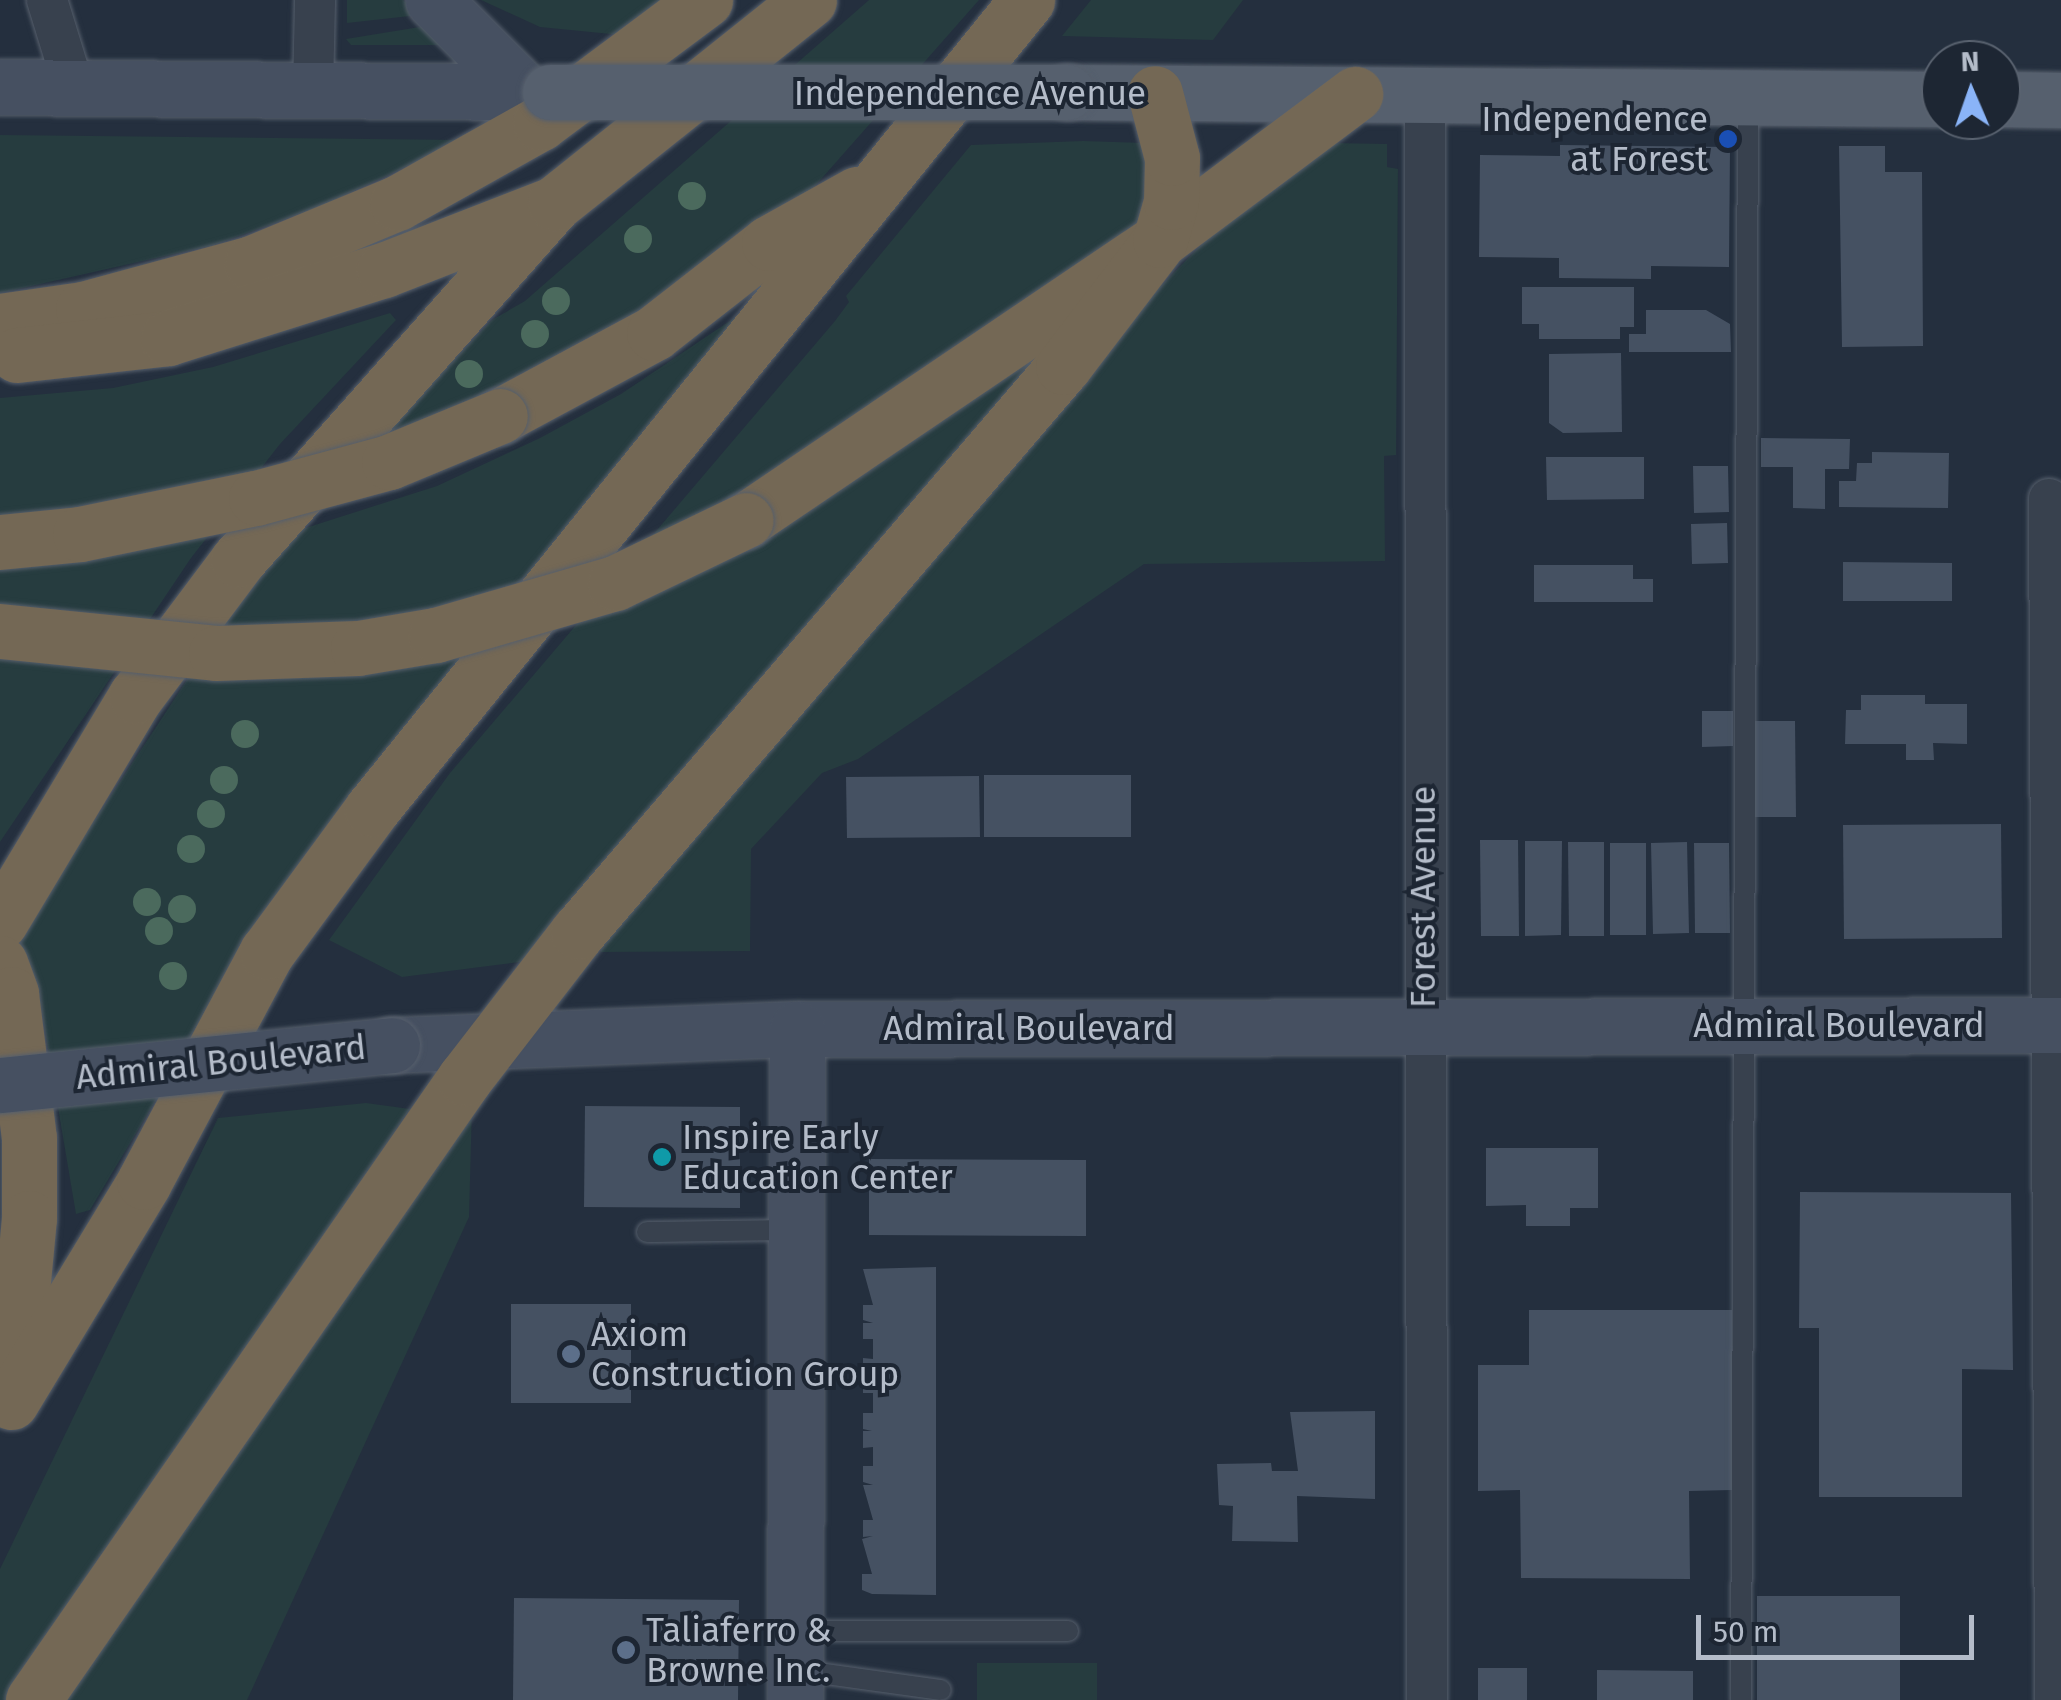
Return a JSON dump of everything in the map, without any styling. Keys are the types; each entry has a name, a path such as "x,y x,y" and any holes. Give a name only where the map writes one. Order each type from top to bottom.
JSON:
{"highway":[{"path":"0,321 83,308 252,263 397,203 540,123 705,0"},
{"path":"0,922 136,696 238,560 556,203 809,0"},
{"path":"6,1417 144,1182 267,952 372,809 1027,0"},
{"path":"33,1700 454,1092 578,932 1025,412 1160,240 1171,202 1172,158 1156,93"},
{"path":"0,632 216,653 358,648 436,634 615,583 746,520 1160,240 1355,94"},
{"path":"0,542 256,498 388,462 500,416 654,333 769,244 885,178"},
{"path":"0,357 168,338 384,270 556,203"},
{"path":"0,963 11,994 29,1138 29,1218 6,1417"}],"main road":[{"name":"Independence Avenue","path":"538,92 1921,99"},
{"path":"2021,99 2061,100"}],"street":[{"path":"47,0 74,88"},
{"path":"313,90 315,0"},
{"path":"433,0 538,92"},
{"name":"Independence Avenue","path":"0,87 538,92"},
{"name":"Forest Avenue","path":"1425,94 1423,1026 1427,1700"},
{"path":"2049,499 2058,1025 2055,1700"},
{"name":"Admiral Boulevard","path":"0,1084 500,1037 797,1028 2058,1025"},
{"path":"795,1667 797,1028"}],"lane":[{"path":"1742,1700 1748,97"},
{"path":"648,1232 796,1230"},
{"path":"795,1667 1068,1631"},
{"path":"795,1667 941,1690"}],"green space":[{"path":"347,0 403,0 419,15 347,23"},
{"path":"481,0 671,0 621,35 540,27"},
{"path":"869,0 979,0 808,194 615,339 369,447 492,320 525,301"},
{"path":"1091,0 1243,0 1213,40 1062,36"},
{"path":"432,25 455,45 351,45 346,39"},
{"path":"0,135 463,140 324,205 214,245 0,293"},
{"path":"1145,143 1151,172 1143,217 1067,324 536,960 402,977 329,940 450,773 835,321 849,302 846,296 971,145"},
{"path":"1329,143 1387,144 1387,167 1398,169 1396,455 1384,456 1385,561 1144,564 858,759 822,773 751,849 750,951 601,952 599,941 1127,321 1241,204"},
{"path":"752,306 270,909 90,1210 76,1214 39,995 0,964 235,607 290,533 437,486 540,438 621,394"},
{"path":"390,313 396,320 280,444 191,558 0,842 0,398 113,388 213,367"},
{"path":"366,1103 410,1109 10,1700 0,1700 0,1569 218,1118"},
{"path":"472,1106 469,1217 247,1700 61,1700"},
{"path":"977,1663 1097,1663 1097,1700 977,1700"}],"building":[{"path":"1560,145 1730,147 1729,267 1651,266 1651,279 1559,278 1559,258 1479,257 1480,155 1560,156"},
{"path":"1839,146 1885,146 1885,172 1922,172 1923,346 1842,347"},
{"path":"1522,287 1634,287 1634,327 1620,327 1620,339 1539,339 1539,324 1522,324"},
{"path":"1646,310 1706,310 1730,324 1731,352 1629,352 1629,334 1646,334"},
{"path":"1621,353 1622,432 1563,433 1549,423 1549,354"},
{"path":"1761,438 1850,439 1849,469 1825,469 1825,509 1793,508 1793,467 1761,467"},
{"path":"1872,452 1949,453 1948,508 1839,507 1839,481 1856,481 1857,463 1872,463"},
{"path":"1546,457 1644,457 1644,499 1547,500"},
{"path":"1693,466 1728,466 1729,512 1694,513"},
{"path":"1727,523 1728,563 1692,564 1691,524"},
{"path":"1843,562 1952,563 1952,601 1843,601"},
{"path":"1534,565 1633,565 1633,579 1653,579 1653,602 1534,602"},
{"path":"1861,695 1925,695 1925,704 1967,704 1967,744 1933,743 1934,760 1906,760 1906,744 1845,744 1846,710 1861,710"},
{"path":"1702,711 1733,711 1733,746 1702,747"},
{"path":"1754,721 1795,721 1796,817 1755,817"},
{"path":"984,775 1131,775 1131,837 984,837"},
{"path":"979,776 980,837 847,838 846,777"},
{"path":"2001,824 2002,938 1844,939 1843,825"},
{"path":"1480,840 1518,840 1519,936 1481,936"},
{"path":"1525,841 1562,841 1561,935 1525,936"},
{"path":"1568,842 1604,842 1604,936 1569,936"},
{"path":"1687,842 1689,933 1653,934 1651,843"},
{"path":"1610,843 1646,843 1646,935 1610,935"},
{"path":"1694,843 1729,843 1730,933 1695,933"},
{"name":"Inspire Early Education Center","path":"585,1106 740,1107 740,1208 584,1207"},
{"path":"1486,1148 1598,1148 1598,1208 1570,1208 1570,1226 1526,1226 1526,1205 1486,1206"},
{"path":"869,1159 1086,1160 1086,1236 869,1235"},
{"path":"1800,1192 2011,1193 2013,1370 1962,1369 1962,1497 1819,1497 1819,1328 1799,1328"},
{"path":"936,1267 936,1595 872,1594 862,1590 862,1574 872,1574 862,1539 873,1536 863,1537 863,1520 873,1520 863,1485 873,1485 863,1482 863,1466 873,1466 873,1447 863,1448 863,1431 872,1431 863,1429 863,1413 873,1413 873,1393 863,1393 863,1377 873,1377 863,1374 863,1358 873,1359 873,1339 863,1339 863,1323 873,1323 863,1320 863,1305 873,1305 863,1269"},
{"name":"Axiom Construction Group","path":"511,1304 631,1304 631,1403 511,1403"},
{"path":"1529,1310 1732,1310 1732,1490 1689,1491 1690,1579 1521,1578 1520,1490 1478,1491 1478,1365 1529,1365"},
{"path":"1375,1411 1375,1499 1297,1496 1298,1542 1232,1541 1233,1506 1219,1505 1217,1464 1271,1463 1272,1471 1298,1471 1290,1412"},
{"path":"1757,1596 1900,1596 1900,1700 1757,1700"},
{"name":"Taliaferro & Browne Inc.","path":"514,1598 739,1600 738,1700 513,1700"},
{"path":"1478,1668 1527,1668 1527,1700 1478,1700"},
{"path":"1597,1670 1693,1671 1693,1700 1597,1700"}],"place":[{"name":"Independence at Forest","path":"1728,139"},
{"name":"Inspire Early Education Center","path":"662,1157"},
{"name":"Axiom Construction Group","path":"571,1354"},
{"name":"Taliaferro & Browne Inc.","path":"626,1650"}]}
